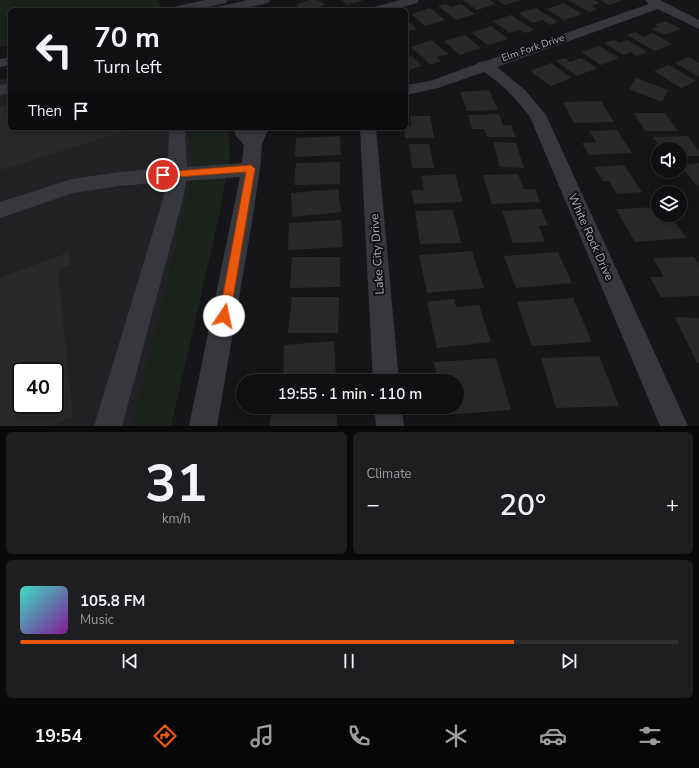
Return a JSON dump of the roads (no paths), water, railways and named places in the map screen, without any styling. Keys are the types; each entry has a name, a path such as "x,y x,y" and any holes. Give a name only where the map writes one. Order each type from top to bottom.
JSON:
{"street":[{"path":"181,7 264,0"},
{"path":"385,8 413,0"},
{"path":"655,2 699,25"},
{"name":"Elm Fork Drive","path":"408,90 433,85 655,2"},
{"name":"White Rock Drive","path":"484,65 525,97 538,115 674,426"},
{"path":"108,426 173,199 178,174 179,144 177,130"},
{"name":"Lake City Drive","path":"368,130 386,374"},
{"path":"203,426 251,169 252,133"},
{"path":"0,210 72,186 120,179 251,169"},
{"path":"389,414 390,426"}]}
